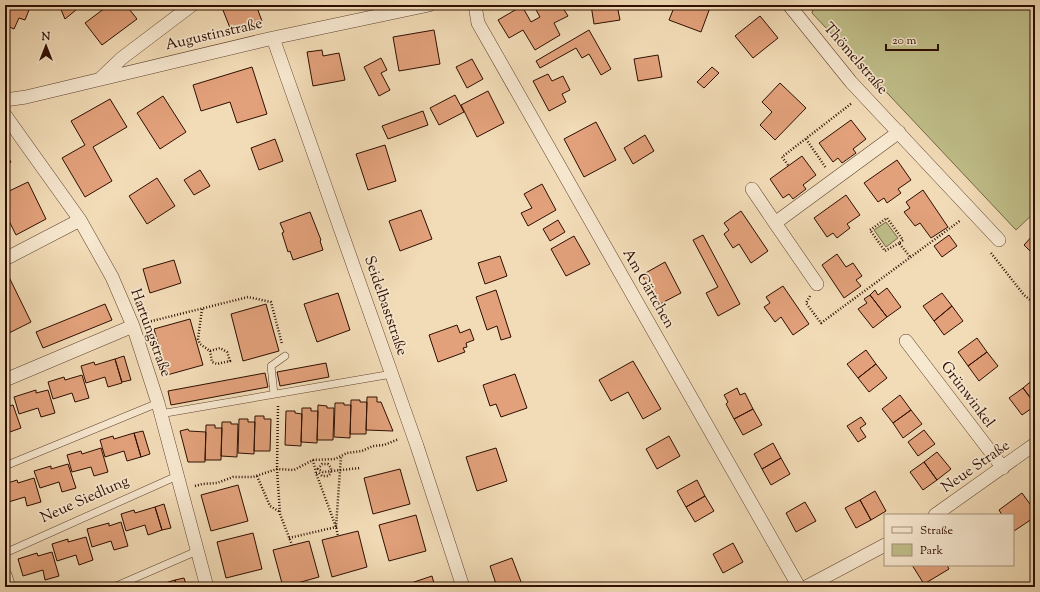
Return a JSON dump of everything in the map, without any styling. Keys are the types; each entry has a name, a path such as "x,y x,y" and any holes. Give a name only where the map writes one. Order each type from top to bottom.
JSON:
{"street":[{"path":"100,79 122,58 192,5"},
{"name":"Augustinstraße","path":"5,100 26,97 273,38 429,5"},
{"name":"Am Gärtchen","path":"475,5 478,23 799,587"},
{"name":"Thömelstraße","path":"789,5 851,82 999,240"},
{"name":"Seidelbaststraße","path":"273,38 392,374 463,587"},
{"name":"Hartungstraße","path":"5,115 80,220 112,277 133,326 159,409 207,587"},
{"path":"775,223 899,132"},
{"path":"752,189 817,284"},
{"path":"5,259 80,220"},
{"path":"5,380 133,326"},
{"name":"Grünwinkel","path":"906,341 1003,468"},
{"name":"Neue Straße","path":"936,514 1035,444"},
{"path":"806,587 884,546"},
{"path":"5,575 9,587"}],"lane":[{"path":"276,394 271,366 285,356"},
{"path":"5,466 159,409 276,394 392,374"},
{"name":"Neue Siedlung","path":"5,553 177,476"},
{"path":"114,587 197,551"}],"path":[{"path":"788,165 782,157 863,94"},
{"path":"806,138 835,180"},
{"path":"817,284 806,303 821,323 911,258 972,211"},
{"path":"887,218 903,240 899,243 885,251 870,230 887,218"},
{"path":"999,240 989,251 1024,295 1035,304"},
{"path":"899,243 911,258"},
{"path":"133,326 248,297 271,302 285,356"},
{"path":"202,309 198,339 200,344 210,350 220,348 227,352 230,361 217,364 212,362 210,350"},
{"path":"276,394 277,469 280,512 292,545"},
{"path":"181,491 202,484 217,483 234,477 253,477 277,469 294,470 313,460 335,459 347,453 362,451 373,446 384,445 412,433"},
{"path":"336,527 341,456"},
{"path":"313,460 316,473 338,536"},
{"path":"316,473 320,473 322,476 328,476 331,473 331,468 328,464 322,464 318,469 323,472 330,472 338,471 360,468"},
{"path":"257,476 270,506 280,512"},
{"path":"289,538 336,527"}],"green space":[{"path":"814,5 1035,5 1035,212 1016,230 812,13"},
{"path":"886,222 898,238 886,247 874,230"}],"building":[{"path":"5,5 31,5 25,20 19,18 14,29 5,25"},
{"path":"59,5 82,5 65,19"},
{"path":"109,5 126,5 137,19 102,45 85,23"},
{"path":"221,5 256,5 262,21 232,33"},
{"path":"541,5 561,5 568,16 554,23 560,35 535,50 523,30 509,38 498,20 522,6 531,22 540,17 535,8"},
{"path":"591,5 617,5 620,20 594,24"},
{"path":"675,5 711,5 701,32 669,20"},
{"path":"760,16 778,38 753,58 735,36"},
{"path":"434,30 440,64 399,71 393,37"},
{"path":"589,30 611,69 601,75 589,54 582,58 576,48 540,68 536,61"},
{"path":"322,50 323,56 339,53 345,80 313,86 307,52"},
{"path":"658,55 662,77 638,81 634,59"},
{"path":"381,58 387,70 381,73 390,90 379,96 364,67"},
{"path":"472,59 483,79 467,88 456,67"},
{"path":"252,67 267,114 237,123 230,102 201,111 193,85"},
{"path":"712,67 719,73 704,88 697,82"},
{"path":"548,74 552,81 563,76 570,90 562,94 566,102 549,111 533,81"},
{"path":"780,83 806,108 775,140 760,125 772,112 762,102"},
{"path":"488,91 504,123 477,137 461,105"},
{"path":"455,95 464,112 439,125 430,108"},
{"path":"163,96 186,132 160,149 137,113"},
{"path":"110,99 127,127 93,147 112,181 85,197 62,158 85,145 71,121"},
{"path":"423,111 428,125 388,139 382,126"},
{"path":"851,120 866,139 853,149 856,153 842,163 838,158 833,162 819,143"},
{"path":"596,122 616,160 584,177 564,139"},
{"path":"645,135 654,151 633,164 624,148"},
{"path":"275,139 283,161 259,170 251,148"},
{"path":"385,145 396,181 368,190 356,154"},
{"path":"5,153 11,162 5,166"},
{"path":"802,156 816,175 803,185 806,189 793,199 789,194 783,198 770,179"},
{"path":"897,160 911,180 898,189 901,193 887,203 884,198 878,202 864,183"},
{"path":"200,170 210,186 194,195 184,180"},
{"path":"157,178 175,206 147,224 129,196"},
{"path":"28,182 46,219 16,235 5,213 5,193"},
{"path":"542,184 556,210 528,226 521,213 532,208 524,194"},
{"path":"923,190 948,227 931,238 920,223 915,226 904,212 910,208 906,202"},
{"path":"846,195 860,215 847,224 850,228 837,238 833,233 827,237 814,218"},
{"path":"421,210 432,239 400,251 389,221"},
{"path":"741,211 768,251 751,263 739,244 733,248 724,234 729,230 724,223"},
{"path":"310,212 321,240 323,250 293,260 290,251 288,252 282,233 284,232 280,223"},
{"path":"558,220 565,232 550,241 543,229"},
{"path":"1035,233 1035,256 1024,245"},
{"path":"703,235 740,304 718,316 706,293 718,287 693,240"},
{"path":"949,235 957,246 942,257 934,246"},
{"path":"574,236 590,264 566,276 551,249"},
{"path":"837,254 846,267 853,263 862,276 856,280 861,286 844,298 822,265"},
{"path":"500,256 507,276 485,284 478,263"},
{"path":"174,260 181,283 150,293 143,269"},
{"path":"665,262 681,293 658,305 642,275"},
{"path":"8,275 31,322 5,335 5,276"},
{"path":"783,286 809,324 793,335 781,317 775,322 764,307 770,303 766,297"},
{"path":"887,288 901,307 887,317 870,295 875,290 878,295"},
{"path":"496,290 511,337 501,340 497,326 487,330 476,297"},
{"path":"338,293 350,330 317,342 304,304"},
{"path":"942,293 952,306 934,321 923,306"},
{"path":"870,295 887,317 873,328 858,309 867,303 864,299"},
{"path":"105,304 112,320 43,348 36,332"},
{"path":"266,304 279,351 243,361 231,314"},
{"path":"952,306 963,321 944,335 934,321"},
{"path":"190,319 203,365 167,375 154,329"},
{"path":"457,325 460,333 470,329 474,340 466,343 467,347 463,348 465,352 438,362 429,335"},
{"path":"977,338 987,352 968,366 958,352"},
{"path":"866,350 876,364 858,378 847,364"},
{"path":"987,352 998,366 979,381 968,366"},
{"path":"124,356 131,380 122,382 115,359"},
{"path":"115,359 122,383 108,387 105,377 86,383 81,366 94,362 95,365"},
{"path":"633,361 661,409 643,419 628,392 611,401 599,380"},
{"path":"326,363 329,377 280,386 277,372"},
{"path":"876,364 887,378 869,392 858,378"},
{"path":"265,373 268,387 171,405 168,391"},
{"path":"515,374 527,408 501,417 496,404 490,406 483,385"},
{"path":"82,375 89,398 75,402 72,393 53,399 48,382 64,377 65,380"},
{"path":"1035,378 1035,404 1023,388"},
{"path":"737,388 740,395 745,393 753,409 734,419 726,404 728,402 724,395"},
{"path":"1023,388 1035,406 1022,415 1009,398"},
{"path":"36,390 36,393 48,390 55,413 41,417 38,408 19,414 14,397"},
{"path":"900,395 911,410 893,423 882,409"},
{"path":"367,397 377,397 377,402 381,402 393,431 366,430"},
{"path":"351,400 367,402 366,434 350,434"},
{"path":"335,403 351,405 350,438 334,437"},
{"path":"13,405 21,428 7,433 5,427 5,407"},
{"path":"318,405 327,406 327,408 334,408 333,440 317,440"},
{"path":"302,408 311,408 311,411 318,411 317,443 301,442"},
{"path":"753,409 762,425 743,435 734,419"},
{"path":"911,410 922,424 903,438 893,423"},
{"path":"286,411 295,411 295,413 302,414 301,446 285,445"},
{"path":"255,416 264,416 264,419 271,419 270,451 254,451"},
{"path":"861,417 866,424 860,428 866,437 858,442 847,426"},
{"path":"239,419 248,419 248,422 255,422 254,454 238,453"},
{"path":"222,422 238,424 237,457 221,456"},
{"path":"206,425 215,425 215,428 222,428 221,460 205,460"},
{"path":"188,429 189,431 206,432 205,462 188,462 180,431"},
{"path":"924,430 935,444 918,456 908,442"},
{"path":"143,431 150,454 141,457 134,433"},
{"path":"134,433 141,457 127,461 124,451 105,457 100,440 113,436 114,439"},
{"path":"669,436 680,456 657,469 646,449"},
{"path":"773,443 781,458 762,469 754,454"},
{"path":"101,448 108,472 94,476 91,467 72,472 67,455 81,451 82,454"},
{"path":"496,448 507,481 477,491 466,457"},
{"path":"937,452 951,469 937,480 924,462"},
{"path":"781,458 790,474 771,485 762,469"},
{"path":"924,462 937,480 923,490 910,472"},
{"path":"68,464 76,488 62,492 59,482 40,488 34,471 51,466 51,469"},
{"path":"400,469 410,504 373,514 364,478"},
{"path":"34,478 41,502 27,506 25,497 5,503 5,484 17,480 18,483"},
{"path":"697,480 705,496 686,507 677,491"},
{"path":"238,485 248,521 211,531 201,495"},
{"path":"875,491 886,511 871,520 860,500"},
{"path":"1022,493 1035,511 1035,517 1014,531 1014,514 1001,514 999,510"},
{"path":"705,496 714,511 695,522 686,507"},
{"path":"860,500 871,520 856,528 845,508"},
{"path":"805,502 816,521 796,532 786,513"},
{"path":"164,504 171,528 162,530 155,507"},
{"path":"155,507 162,530 148,535 145,525 126,531 121,514 134,510 135,513"},
{"path":"416,515 426,551 389,561 379,525"},
{"path":"121,522 128,546 114,550 111,541 92,547 87,529 109,523 109,526"},
{"path":"358,531 367,567 332,577 322,540"},
{"path":"253,533 262,569 226,578 217,542"},
{"path":"86,537 93,560 79,565 76,555 57,561 52,544 68,539 68,542"},
{"path":"309,541 319,577 283,587 273,550"},
{"path":"733,543 743,562 723,573 713,554"},
{"path":"52,552 59,576 45,580 43,570 23,576 18,559 37,553 38,556"},
{"path":"512,558 523,587 497,587 490,566"},
{"path":"913,566 948,566 949,569 924,584"},
{"path":"432,576 435,587 409,587 408,584"},
{"path":"184,578 187,587 177,587 175,580"},
{"path":"175,580 177,587 141,587 154,583 155,586"}]}
